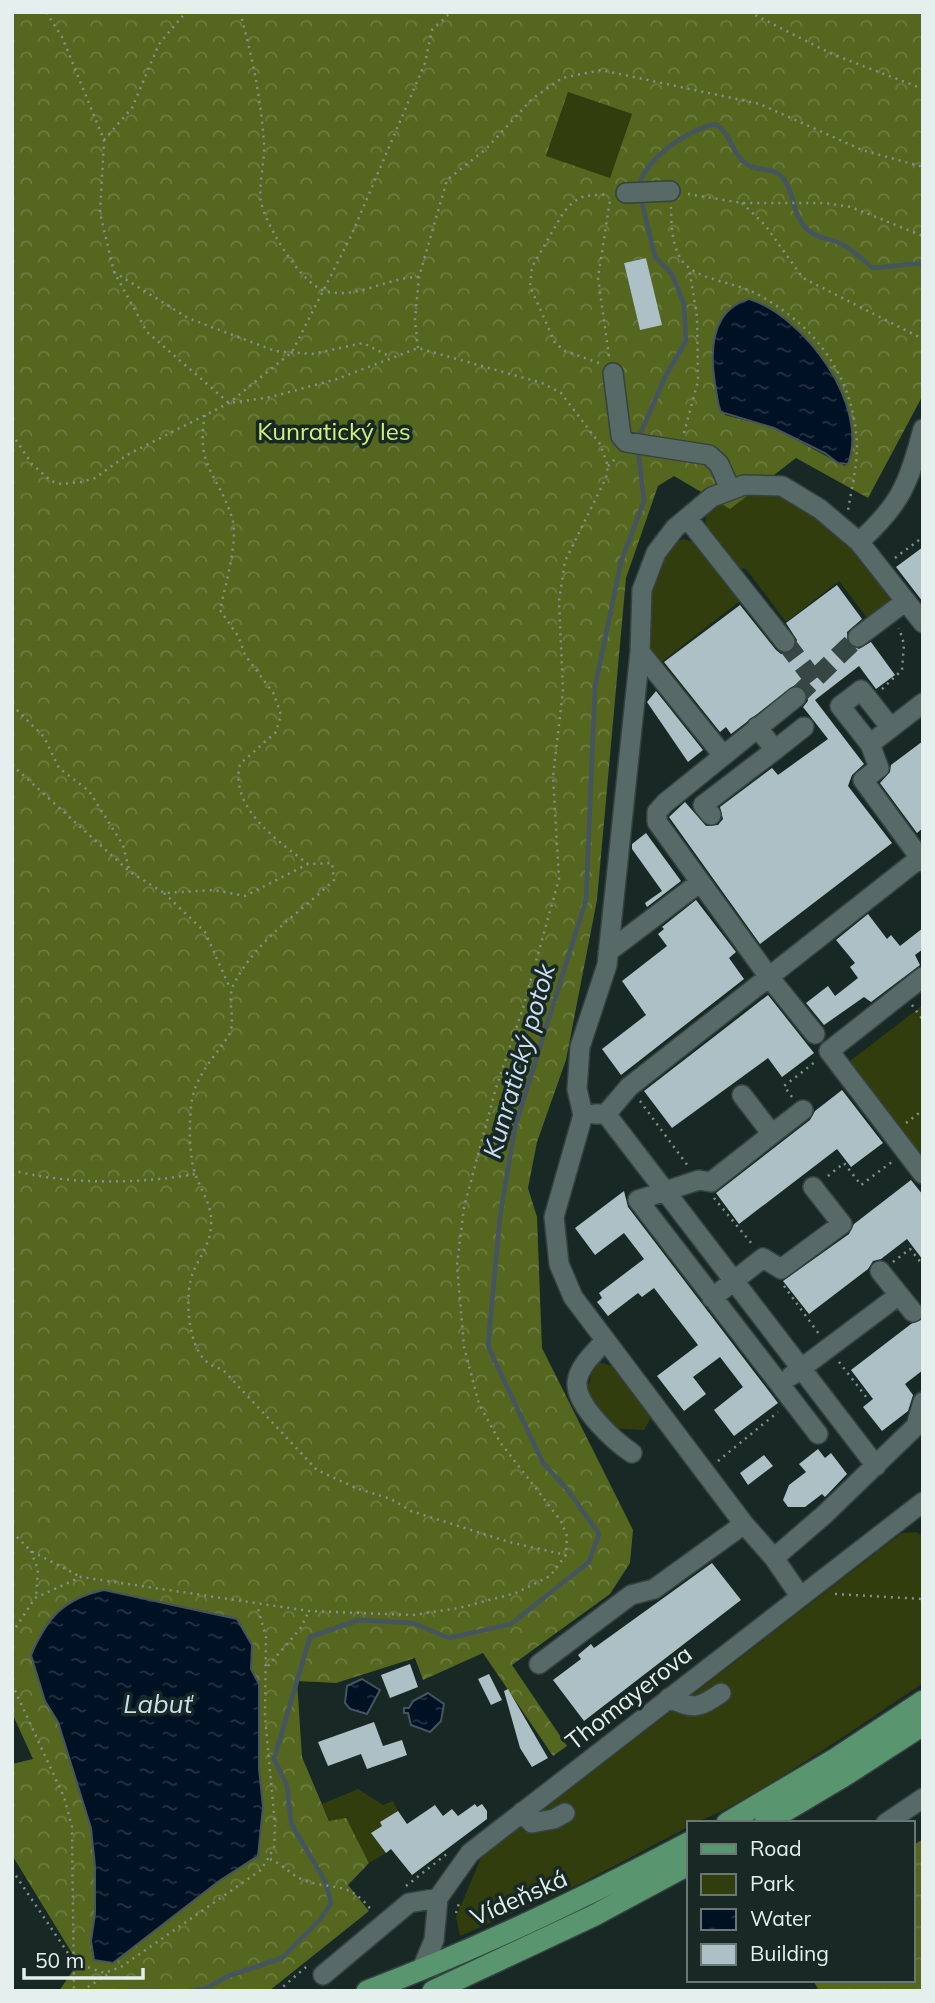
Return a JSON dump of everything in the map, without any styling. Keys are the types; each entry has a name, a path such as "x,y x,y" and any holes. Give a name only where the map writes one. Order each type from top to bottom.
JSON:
{"main road":[{"path":"730,1821 835,1759 923,1701"},
{"path":"768,1821 923,1725"},
{"name":"Vídeňská","path":"367,1991 421,1970 589,1895 687,1844"},
{"name":"Vídeňská","path":"433,1991 593,1916 687,1866"}],"street":[{"path":"619,193 661,190"},
{"path":"613,373 621,436 636,443 709,455 719,464 730,489"},
{"path":"853,537 887,516 917,475 923,429"},
{"path":"806,1592 744,1524 604,1342 573,1297 559,1264 554,1217 583,1115 577,1088 580,1047 608,951 640,652 642,590 656,553 687,518 712,497 730,489 762,484 782,486 820,509 853,537 881,568 923,623"},
{"path":"687,518 785,642"},
{"path":"858,637 906,601"},
{"path":"640,652 722,754"},
{"path":"583,1115 606,1114 629,1087 921,860 863,780 879,768 870,744 840,706 861,690 891,728"},
{"path":"796,697 722,754 657,812 657,822 769,977 815,1034"},
{"path":"870,744 923,704"},
{"path":"757,727 775,750"},
{"path":"711,815 703,805 804,727"},
{"path":"608,951 699,883"},
{"path":"923,977 829,1051 923,1174"},
{"path":"742,1095 772,1134"},
{"path":"803,1110 711,1182 699,1180 638,1200 818,1434"},
{"path":"606,1114 876,1466"},
{"path":"712,1298 763,1258 781,1269 842,1224 813,1187"},
{"path":"880,1272 913,1312"},
{"path":"779,1383 802,1370 899,1296"},
{"path":"604,1342 582,1368 577,1380 578,1392 584,1404 615,1442 632,1453"},
{"path":"774,1558 916,1426 923,1402"},
{"name":"Thomayerova","path":"438,1898 470,1853 806,1592 920,1510"},
{"path":"539,1664 631,1595 654,1589 744,1524"},
{"path":"669,1698 684,1706 701,1707 721,1693"},
{"path":"889,1821 923,1798"},
{"path":"522,1812 532,1823 554,1819 565,1813"},
{"path":"316,1970 409,1903 438,1898 436,1930 421,1970"}],"path":[{"path":"12,1532 32,1551 81,1577 309,1611 413,1615 459,1608 516,1593 550,1576 566,1555 567,1536 561,1521 500,1442 479,1404 464,1347 457,1265 464,1207 496,1088 523,1008 559,879 553,776 563,690 559,601 565,561 606,478 608,467 592,431 561,393 542,383 418,348 391,356 337,379 271,397 229,403 146,332 114,271 100,213 104,140 62,37 46,12"},
{"path":"104,140 132,108 159,44 186,12"},
{"path":"240,12 256,70 262,115 265,164 261,202 288,257 304,279 325,291 352,293 385,281 419,277"},
{"path":"12,434 42,474 51,481 72,484 95,478 127,454 229,403 292,352 325,291 425,63 432,30 451,12"},
{"path":"749,12 832,54 923,89"},
{"path":"418,348 415,320 419,277 447,180 486,149 532,99 562,78 601,70 760,104 862,150 923,167"},
{"path":"680,450 698,381 697,316 689,268 678,254 661,190 742,203 809,202 851,207 923,236"},
{"path":"619,193 598,278 613,373 596,360 565,351 555,343 530,286 532,267 563,213 584,196 619,193"},
{"path":"742,203 765,225 803,278 923,339"},
{"path":"689,268 752,292 795,317 827,350 848,392 857,447 853,537"},
{"path":"114,271 188,318 275,351 312,354 363,343 391,356"},
{"path":"205,415 201,435 205,463 233,519 232,543 220,610 239,636 245,655 274,694 281,715 276,732 240,764 239,789 267,833 308,864"},
{"path":"881,568 923,537"},
{"path":"869,700 902,670 904,644 890,613"},
{"path":"12,705 44,737 59,768 89,792 123,845 130,872"},
{"path":"12,765 130,872 164,893 205,932 231,990 230,1033 202,1072 191,1107 195,1174 210,1205 212,1222 206,1248 194,1270 186,1296 196,1346 206,1362 223,1370 317,1470 356,1488 391,1499 411,1511 509,1542 566,1555"},
{"path":"164,893 214,891 246,896 308,864 332,863 334,880 306,908 269,936 231,990"},
{"path":"784,1086 824,1055"},
{"path":"629,1087 699,1180 763,1258 867,1398"},
{"path":"813,1187 844,1163 862,1185 901,1154"},
{"path":"12,1170 88,1179 167,1179 195,1174"},
{"path":"910,1249 923,1265"},
{"path":"704,1472 792,1400"},
{"path":"12,1633 35,1598 38,1570 32,1551"},
{"path":"35,1598 81,1577"},
{"path":"806,1592 923,1599"},
{"path":"82,1991 251,1879 270,1859 274,1848 275,1825 265,1717 268,1666 266,1637 257,1605"},
{"path":"268,1666 300,1629 309,1611"},
{"path":"12,1684 64,1797 72,1826 74,1991"},
{"path":"270,1859 301,1879 346,1887 362,1897 373,1912"},
{"path":"12,1870 74,1962 111,1973"},
{"path":"453,1920 464,1890"},
{"path":"278,1991 316,1970"}],"green space":[{"name":"Kunratický les","path":"12,12 923,12 923,395 868,498 796,458 730,509 674,476 658,486 626,578 597,900 566,1060 537,1142 528,1188 537,1217 542,1348 633,1530 630,1563 610,1594 512,1665 567,1746 553,1756 483,1653 423,1680 415,1658 336,1683 297,1681 302,1757 329,1821 346,1818 369,1863 348,1885 369,1911 269,1991 59,1991 78,1963 12,1855 12,1764 33,1759 12,1713","holes":["568,92 632,114 610,178 546,156","646,258 661,324 640,329 624,263","759,302 808,342 834,375 849,414 851,447 847,462 845,466 774,428 725,415 718,400","104,1590 213,1613 252,1645 251,1669 259,1684 259,1769 263,1807 258,1856 219,1881 113,1963 95,1960 91,1941 95,1914 95,1866 91,1828 58,1722 45,1701 31,1655 51,1619 77,1600"]},
{"path":"568,92 632,114 610,178 546,157"},
{"path":"748,492 781,494 794,500 841,539 895,596 868,619 839,581 786,622 746,569 735,568 708,531 708,515 715,507"},
{"path":"683,539 694,542 740,601 659,664 647,645 648,596 659,563 673,544"},
{"path":"923,1005 923,1157 850,1061"},
{"path":"599,1362 614,1367 663,1431 650,1419 644,1430 610,1428 585,1395 584,1386 590,1382 592,1365"},
{"path":"916,1532 923,1537 923,1683 804,1762 733,1805 706,1818 687,1821 687,1828 582,1883 460,1936 456,1917 481,1858 876,1553 870,1541 878,1551 902,1533"},
{"path":"358,1789 383,1805 393,1801 398,1811 380,1822 382,1826 371,1833 386,1853 369,1863 346,1819 330,1822 322,1804"},
{"path":"923,1839 923,1991 819,1991 814,1982 914,1982 914,1845"}],"water":[{"path":"749,299 770,309 791,324 827,366 841,390 850,416 852,441 848,464 838,463 825,453 774,428 721,412 713,372 713,346 720,322 727,312 736,304"},
{"name":"Labuť","path":"104,1590 237,1619 252,1645 251,1669 259,1684 259,1769 263,1807 258,1856 219,1881 113,1963 94,1960 91,1941 95,1914 95,1866 91,1828 58,1722 45,1701 31,1655 43,1630 58,1612 78,1599"},
{"path":"362,1679 380,1690 367,1714 350,1709 345,1703 347,1686"},
{"path":"428,1693 444,1704 441,1721 430,1732 411,1725 408,1713 404,1713 404,1708 409,1708 413,1701"}],"building":[{"path":"646,258 662,325 640,330 624,263"},
{"path":"923,547 923,602 896,567"},
{"path":"837,585 862,619 847,632 848,644 859,649 871,642 895,675 876,689 859,666 815,700 864,764 852,775 848,786 892,843 760,944 669,817 685,802 706,826 718,825 723,819 720,807 772,768 778,775 828,739 803,707 808,701 806,690 795,685 731,734 726,727 720,732 664,662 740,605 776,650 781,654 792,652 797,640 786,623"},
{"path":"656,691 703,750 688,762 647,702"},
{"path":"923,741 923,828 917,833 880,783 890,772 891,765"},
{"path":"646,833 681,881 647,907 645,903 662,891 632,849 632,844"},
{"path":"696,900 736,952 729,958 744,979 621,1075 602,1049 646,1015 622,981 667,946 658,934 664,929 662,927"},
{"path":"868,914 887,939 891,935 900,946 923,928 923,949 915,955 920,965 871,1002 864,997 824,1025 806,1003 828,986 835,996 858,978 850,967 855,963 836,940"},
{"path":"768,995 814,1053 782,1077 768,1058 672,1128 644,1091"},
{"path":"842,1090 883,1143 851,1167 837,1149 739,1224 716,1193 810,1120 815,1111"},
{"path":"911,1180 923,1195 923,1260 907,1239 881,1259 873,1261 868,1269 809,1314 783,1281 849,1234 854,1224"},
{"path":"624,1191 628,1207 778,1403 734,1436 714,1410 743,1387 720,1357 693,1377 706,1394 684,1411 657,1376 698,1345 654,1288 642,1297 638,1293 608,1316 597,1302 602,1298 599,1293 644,1259 624,1233 595,1255 575,1228"},
{"path":"923,1319 923,1370 905,1384 913,1395 908,1411 882,1431 863,1407 873,1399 851,1370 911,1324"},
{"path":"818,1449 825,1458 831,1453 847,1474 825,1497 822,1494 805,1507 788,1507 783,1500 789,1485 806,1472 799,1464"},
{"path":"764,1455 773,1466 748,1485 740,1473"},
{"path":"712,1563 741,1600 584,1721 553,1680 581,1659 578,1655 591,1644 594,1648"},
{"path":"410,1664 418,1687 390,1698 381,1675"},
{"path":"489,1674 502,1700 491,1705 478,1679"},
{"path":"508,1689 548,1758 532,1767 520,1748 504,1691"},
{"path":"374,1722 383,1746 402,1740 407,1755 367,1769 361,1754 328,1766 318,1742"},
{"path":"475,1804 477,1807 482,1804 487,1811 487,1819 412,1875 391,1849 386,1853 371,1833 382,1826 380,1822 398,1811 407,1824 435,1805 443,1816 452,1809 458,1816"}],"waterway":[{"name":"Kunratický potok","path":"638,187 650,165 669,147 680,139 715,124 725,133 742,161 752,167 775,172 783,178 798,215 809,231 843,245 873,268 923,263"},
{"name":"Kunratický potok","path":"639,437 664,379 686,341 684,304 672,274 655,257 641,198"},
{"name":"Kunratický potok","path":"190,1991 207,1988 228,1976 282,1958 320,1920 331,1903 326,1883 291,1823 287,1785 274,1759 310,1637 359,1620 413,1623 449,1638 511,1624 589,1562 599,1534 567,1489 543,1463 488,1346 500,1217 515,1127 586,900 595,687 621,562 644,501 638,449"},
{"name":"Kunratický potok","path":"130,1991 162,1991"}],"tunnel":[{"path":"796,697 858,637"},
{"path":"785,642 814,680"}]}
